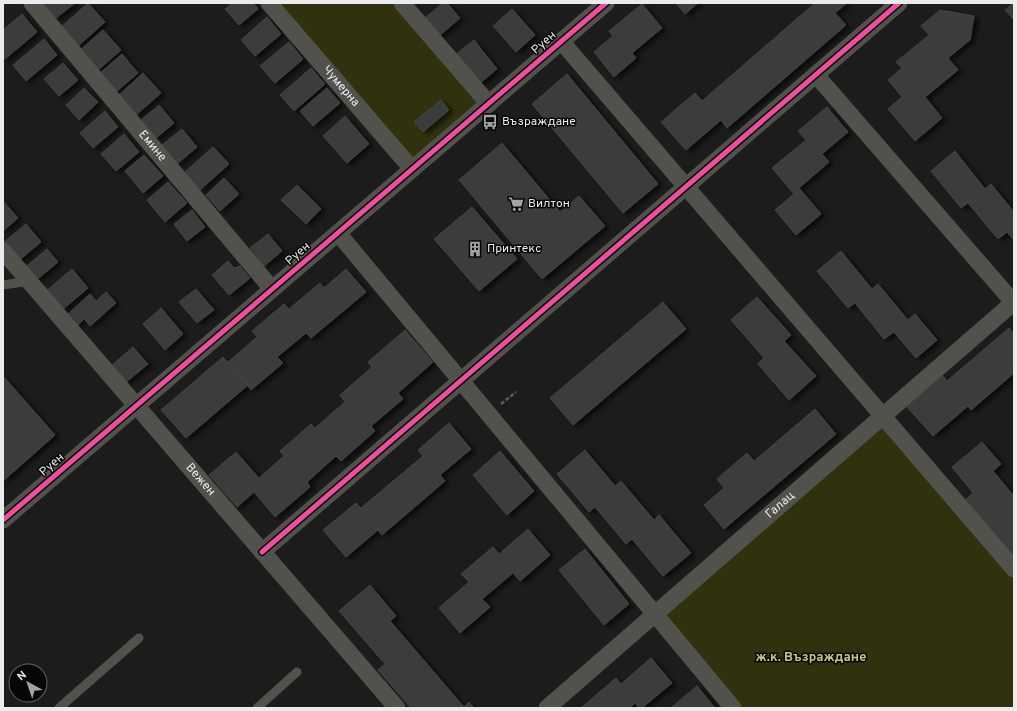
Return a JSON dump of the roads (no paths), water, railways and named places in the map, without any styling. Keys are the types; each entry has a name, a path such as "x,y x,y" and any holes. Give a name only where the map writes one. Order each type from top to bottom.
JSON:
{"street":[{"name":"Емине","path":"32,3 272,289"},
{"name":"Чумерна","path":"268,3 412,169"},
{"path":"402,3 489,104"},
{"name":"Руен","path":"3,520 606,3"},
{"path":"262,552 816,74 890,6"},
{"path":"561,41 1014,569"},
{"path":"816,74 1014,302"},
{"path":"338,233 732,708"},
{"name":"Вежен","path":"3,251 397,708"},
{"name":"Галац","path":"547,708 1014,302"}],"lane":[{"path":"3,285 29,281"},
{"path":"59,708 139,638"},
{"path":"257,708 297,672"}],"place":[{"name":"Възраждане","path":"490,122"},
{"name":"Вилтон","path":"516,204"},
{"name":"Принтекс","path":"475,249"}],"district":[{"name":"ж.к. Възраждане","path":"811,658"}]}
